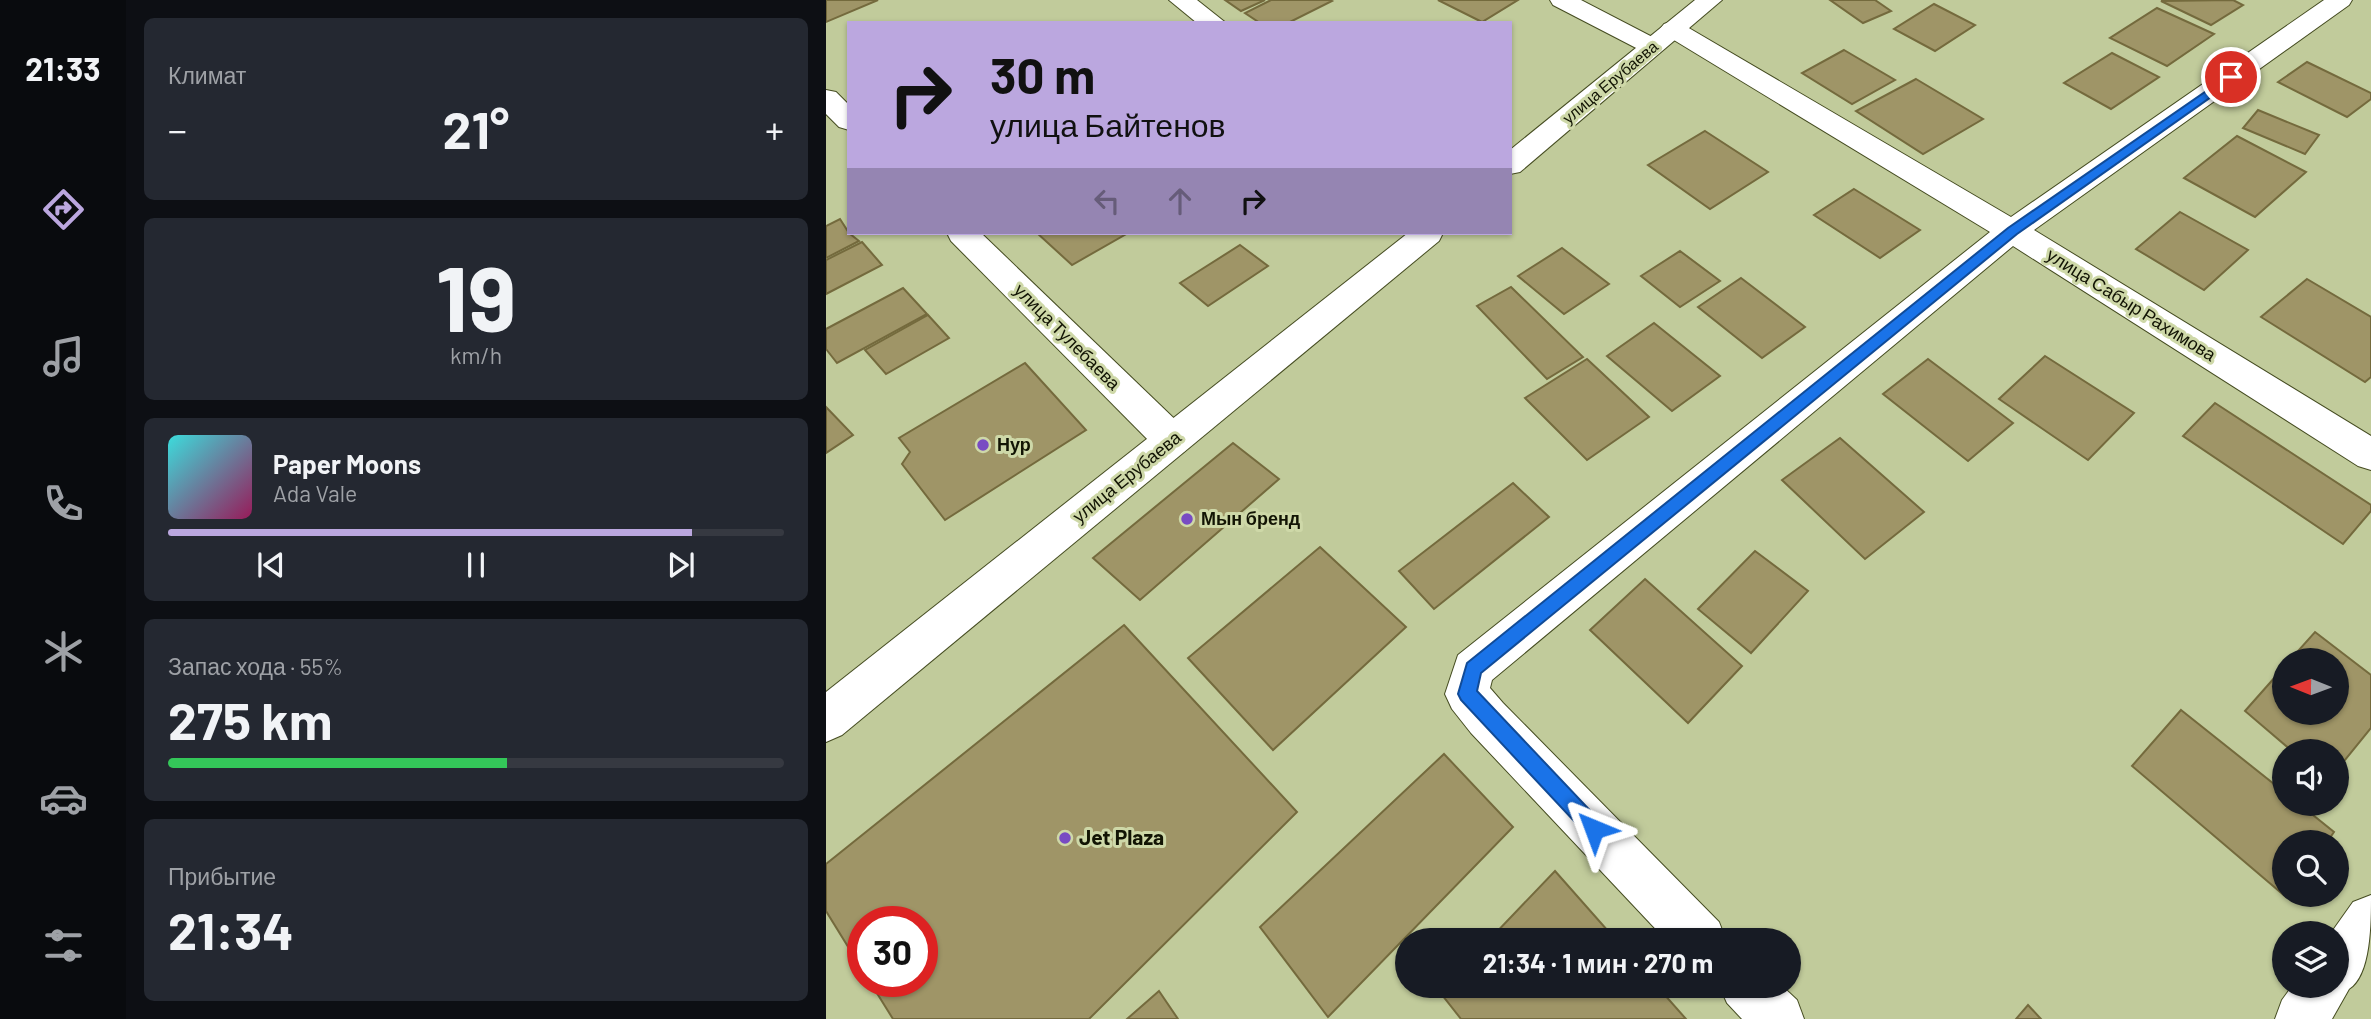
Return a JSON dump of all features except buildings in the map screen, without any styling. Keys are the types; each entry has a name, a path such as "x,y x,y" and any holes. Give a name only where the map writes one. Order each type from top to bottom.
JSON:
{"street":[{"path":"1181,0 1211,21"},
{"name":"улица Сабыр Рахимова","path":"1562,0 1662,38 2012,231 2371,455"},
{"name":"улица Ерубаева","path":"1512,163 1710,0"},
{"path":"1689,928 1467,694 1474,668 2012,231 2340,0"},
{"path":"826,98 847,119"},
{"name":"улица Тулебаева","path":"964,235 1171,440"},
{"name":"улица Ерубаева","path":"826,720 1426,235"},
{"path":"2349,951 2371,920"},
{"path":"1758,998 1778,1019"},
{"path":"2301,1019 2316,998"}],"place":[{"name":"Нур","path":"983,445"},
{"name":"Мын бренд","path":"1187,519"},
{"name":"Jet Plaza","path":"1065,838"}],"route":[{"path":"1594,829 1467,694 1474,668 2012,231 2231,77"}]}
